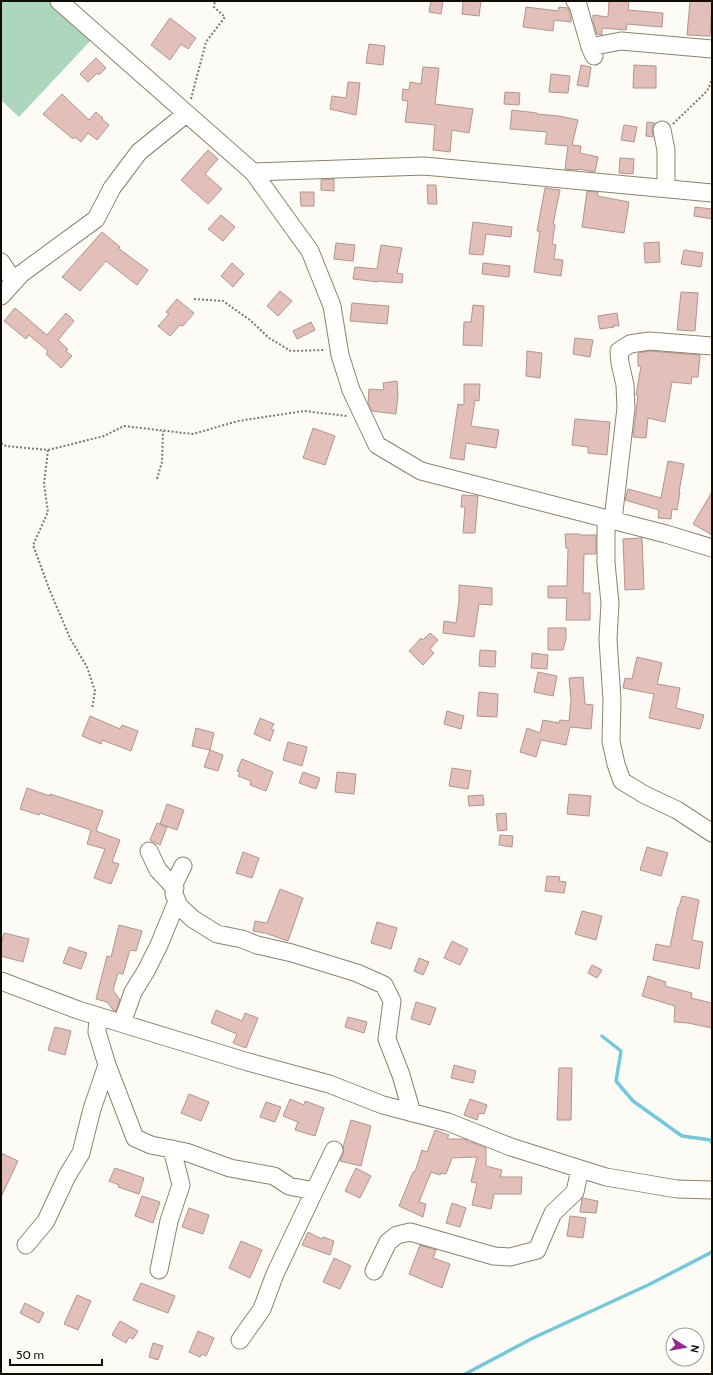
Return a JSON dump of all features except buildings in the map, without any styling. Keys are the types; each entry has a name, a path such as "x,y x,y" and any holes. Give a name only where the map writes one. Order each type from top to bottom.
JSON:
{"street":[{"path":"59,1 253,172 310,251 332,306 340,355 351,390 377,445 421,471 610,519 712,548"},
{"path":"575,1 578,5 592,51 621,41 712,49"},
{"path":"1,296 21,274 96,219 112,188 139,152 186,114"},
{"path":"663,132 666,150 666,188"},
{"path":"253,172 424,166 712,193"},
{"path":"1,262 14,282"},
{"path":"712,346 649,341 630,344 619,351 625,385 626,408 610,519 606,563 610,603 608,639 612,700 611,741 616,764 622,780 645,794 677,810 712,833"},
{"path":"149,851 158,870 176,895"},
{"path":"183,866 175,882 179,906 193,919 217,934 242,939 257,945 300,955 357,973 384,985 392,1001 387,1038 401,1075 412,1113"},
{"path":"122,1023 133,992 160,945 176,895"},
{"path":"1,981 98,1016 248,1062 329,1084 384,1105 448,1122 511,1147 606,1178 669,1188 712,1190"},
{"path":"98,1016 97,1032 107,1065 135,1138 151,1145 186,1152 230,1168 274,1176 289,1186 314,1191"},
{"path":"26,1245 46,1221 67,1176 81,1153 92,1109 107,1065"},
{"path":"159,1270 169,1221 181,1185 172,1149"},
{"path":"240,1340 262,1309 275,1274 334,1150"},
{"path":"374,1271 388,1242 397,1235 410,1232 494,1256 510,1257 537,1250 553,1213 575,1192 580,1169"}],"path":[{"path":"186,114 197,79 206,42 225,18 214,7 215,1"},
{"path":"663,132 707,91 712,80"},
{"path":"194,299 223,301 250,320 269,338 291,351 326,350 340,355"},
{"path":"1,443 6,446 48,450 104,436 124,426 193,434 238,421 304,410 364,418"},
{"path":"157,479 162,462 163,431"},
{"path":"48,450 44,484 48,512 33,545 50,591 70,638 87,667 95,691 92,709"}],"green space":[{"path":"1,1 48,1 92,39 19,117 1,100"}],"waterway":[{"path":"602,1036 621,1051 616,1081 633,1101 682,1136 711,1140 712,1143"},
{"path":"465,1374 533,1338 648,1285 712,1252"}]}
